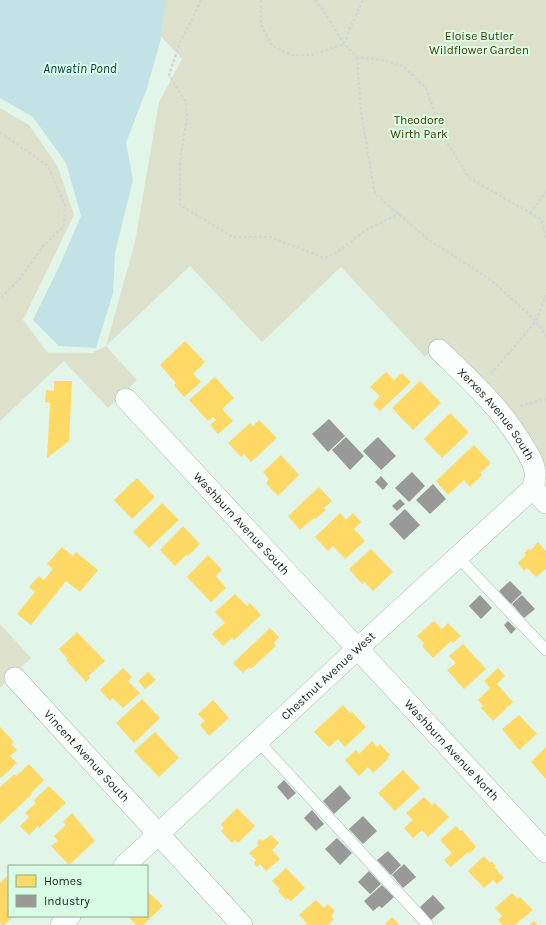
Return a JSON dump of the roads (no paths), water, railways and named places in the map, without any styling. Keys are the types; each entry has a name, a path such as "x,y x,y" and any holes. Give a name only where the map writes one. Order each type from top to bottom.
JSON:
{"street":[{"name":"Xerxes Avenue South","path":"439,350 479,388 519,437 532,460 539,495"},
{"name":"Washburn Avenue South","path":"126,399 357,649"},
{"name":"Chestnut Avenue West","path":"125,865 458,557 539,495"},
{"name":"Washburn Avenue North","path":"357,649 546,852"},
{"name":"Vincent Avenue South","path":"15,678 242,925"},
{"path":"61,925 69,917"}],"lane":[{"path":"458,557 546,650"},
{"path":"258,741 428,925"}],"water":[{"name":"Anwatin Pond","path":"0,0 166,0 160,42 147,88 126,143 133,180 115,253 113,293 96,348 59,346 33,320 59,267 81,216 66,163 33,117 0,98"}],"park label":[{"name":"Eloise Butler Wildflower Garden","path":"479,43"},
{"name":"Theodore Wirth Park","path":"419,127"}]}
